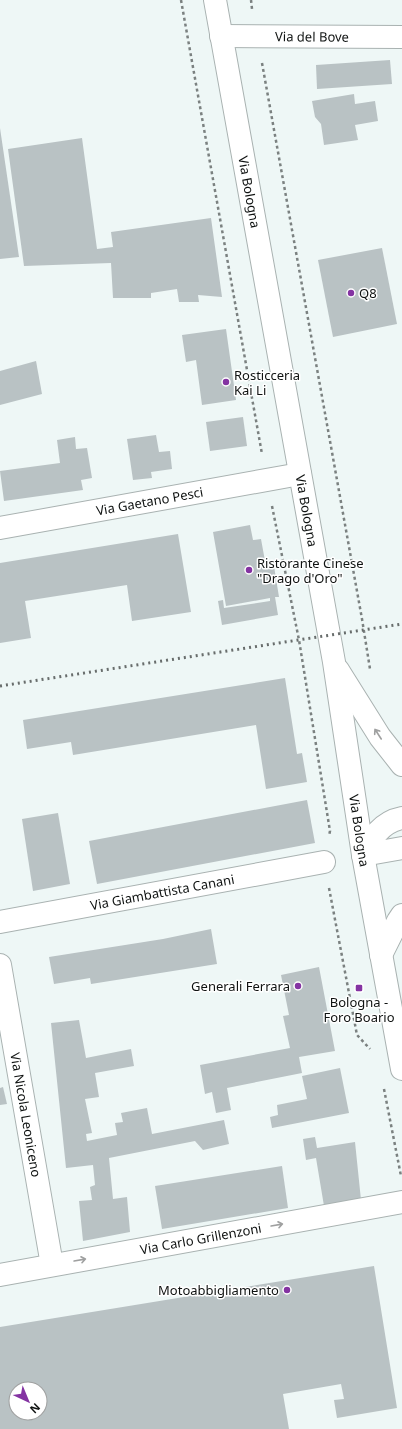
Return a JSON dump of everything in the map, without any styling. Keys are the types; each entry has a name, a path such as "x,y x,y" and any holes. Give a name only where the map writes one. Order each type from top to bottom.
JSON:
{"street":[{"name":"Via Bologna","path":"215,0 334,662 363,855 402,1069"},
{"name":"Via del Bove","path":"221,36 402,37"},
{"name":"Via Gaetano Pesci","path":"0,528 300,474"},
{"path":"334,662 380,737 402,765"},
{"path":"363,855 370,841 380,829 388,822 402,818"},
{"path":"363,855 402,848"},
{"name":"Via Giambattista Canani","path":"0,922 324,862"},
{"path":"381,955 402,915"},
{"name":"Via Nicola Leoniceno","path":"0,965 52,1265"},
{"name":"Via Carlo Grillenzoni","path":"0,1275 401,1202"}],"path":[{"path":"181,0 267,480 299,640 330,831 324,862 357,1035 372,1051"},
{"path":"250,0 362,619 371,677"},
{"path":"383,1086 401,1176 401,1202"}],"building":[{"path":"390,60 392,84 317,89 316,65"},
{"path":"354,94 355,104 375,101 378,121 355,125 358,140 324,145 321,124 315,117 312,101"},
{"path":"0,128 19,257 0,259"},
{"path":"82,138 97,249 113,247 111,232 211,218 222,297 198,295 199,302 179,302 177,289 151,293 151,298 113,298 111,263 24,266 8,149"},
{"path":"382,248 397,324 333,337 318,260"},
{"path":"226,329 236,400 202,405 196,360 186,362 182,335"},
{"path":"36,361 42,394 0,405 0,371"},
{"path":"243,417 247,446 210,451 206,422"},
{"path":"156,435 159,452 170,451 172,469 151,472 152,478 133,480 127,439"},
{"path":"75,437 76,449 87,448 92,478 81,480 83,490 4,501 0,471 60,463 57,440"},
{"path":"250,525 253,540 261,539 265,561 273,560 279,597 275,597 278,615 222,625 218,601 223,600 224,608 270,601 270,598 226,606 213,532"},
{"path":"178,534 191,612 132,621 127,585 25,601 31,638 0,643 0,563"},
{"path":"285,678 297,754 302,753 307,782 266,789 256,725 73,755 71,742 27,749 23,720"},
{"path":"307,800 315,843 97,884 89,841"},
{"path":"58,813 70,884 33,891 22,819"},
{"path":"211,929 217,964 91,984 90,978 54,984 49,957 163,939"},
{"path":"319,967 335,1051 299,1057 302,1073 227,1088 231,1110 216,1113 212,1092 205,1094 200,1065 290,1048 283,1016 289,1015 281,975"},
{"path":"79,1020 86,1058 131,1049 134,1066 95,1073 99,1097 85,1099 92,1133 86,1134 87,1141 117,1135 115,1123 123,1122 121,1113 147,1108 152,1134 224,1120 229,1144 203,1150 195,1141 109,1158 113,1199 127,1197 130,1232 83,1241 79,1201 92,1200 90,1187 95,1185 93,1165 66,1168 51,1023"},
{"path":"340,1068 349,1113 272,1128 270,1117 278,1115 277,1105 307,1099 302,1076"},
{"path":"3,1087 7,1104 0,1105 0,1088"},
{"path":"315,1137 317,1148 355,1142 361,1200 324,1206 316,1158 306,1160 303,1139"},
{"path":"282,1166 288,1208 162,1229 155,1186"},
{"path":"374,1266 397,1408 337,1418 334,1400 344,1399 341,1384 283,1394 289,1429 0,1429 0,1327"}],"railway":[{"path":"0,686 402,624"}],"place":[{"name":"Q8","path":"351,293"},
{"name":"Rosticceria Kai Li","path":"226,382"},
{"name":"Ristorante Cinese \"Drago d'Oro\"","path":"249,570"},
{"name":"Generali Ferrara","path":"298,986"},
{"name":"Bologna - Foro Boario","path":"359,988"},
{"name":"Motoabbigliamento","path":"287,1290"}]}
